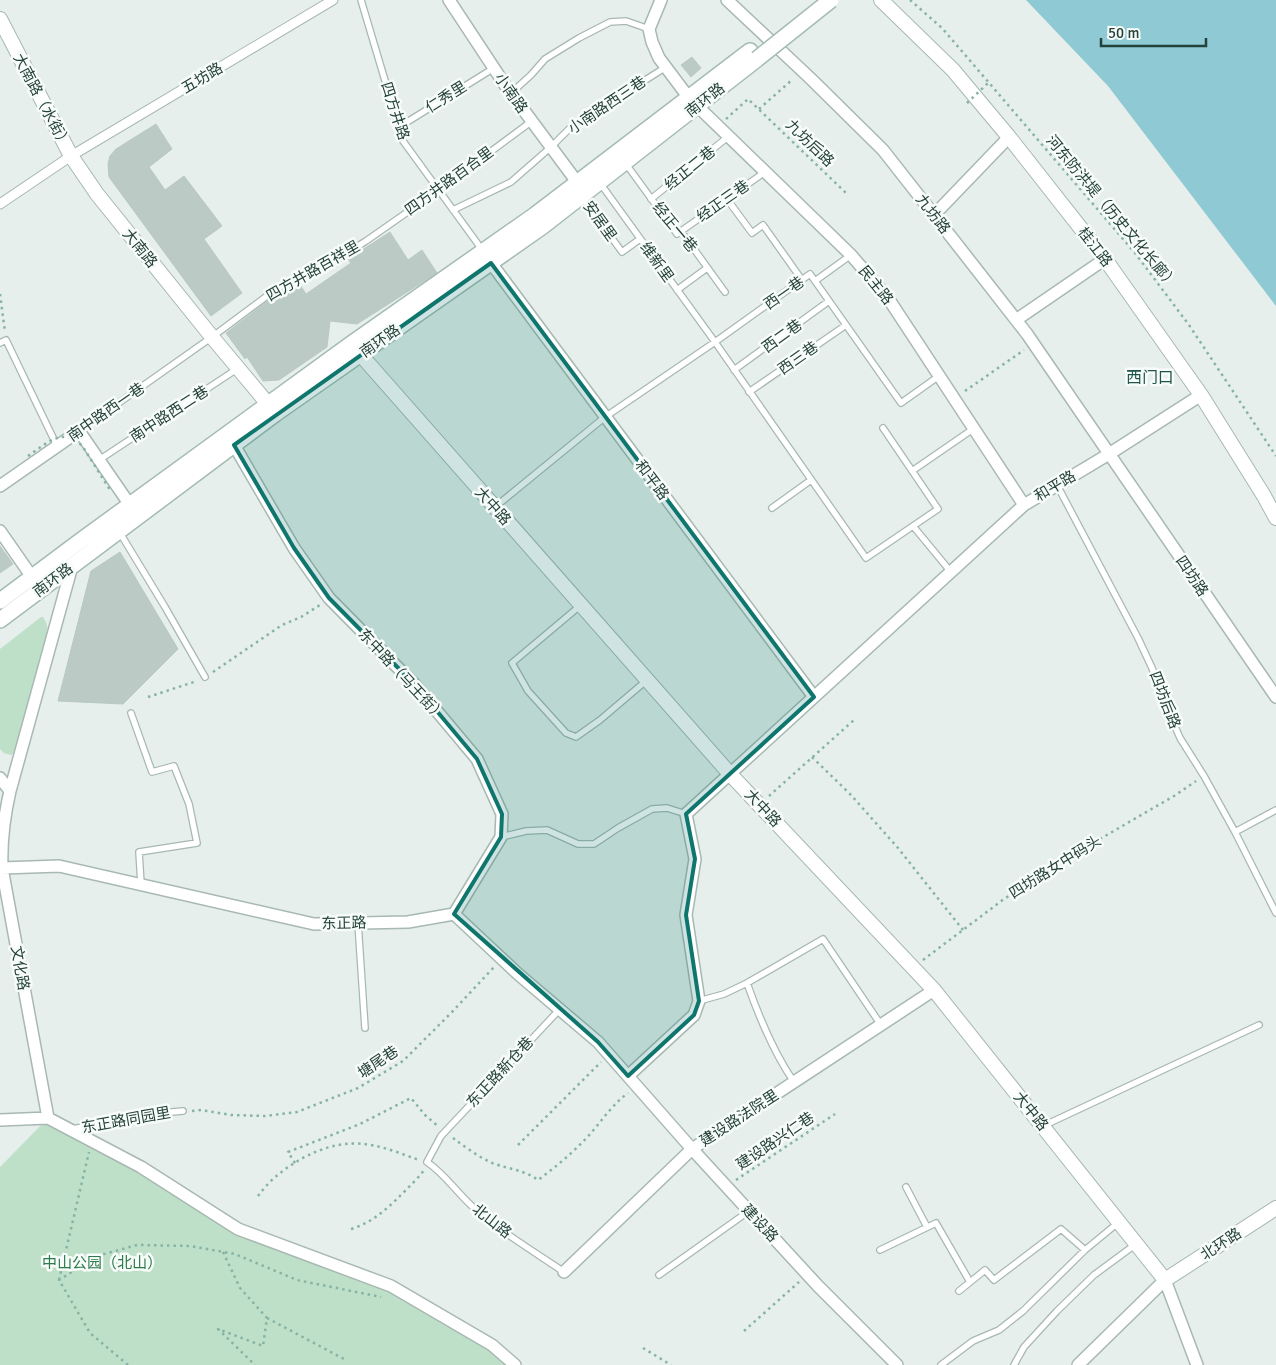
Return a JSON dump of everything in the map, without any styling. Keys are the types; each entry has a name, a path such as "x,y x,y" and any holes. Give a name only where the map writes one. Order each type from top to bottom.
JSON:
{"main road":[{"path":"754,55 814,0"},
{"path":"754,55 831,0"},
{"name":"南环路","path":"0,601 268,404 355,350 487,257 535,215 580,190 754,55"},
{"name":"南环路","path":"580,190 600,183 693,102"},
{"name":"南环路","path":"0,620 275,414 355,350"}],"street":[{"name":"五坊路","path":"71,156 333,0"},
{"name":"小南路","path":"449,0 494,68 580,190"},
{"path":"649,28 661,0"},
{"name":"九坊路","path":"727,0 883,150 1034,344 1110,454"},
{"name":"桂江路","path":"881,0 953,70 1009,137 1105,259 1201,396 1276,518"},
{"name":"大南路（水街）","path":"0,19 71,156"},
{"name":"民主路","path":"649,28 655,50 693,102 851,255 888,298 1024,505"},
{"path":"934,215 1009,137"},
{"path":"0,204 71,156"},
{"name":"大南路","path":"71,156 97,194 268,404"},
{"name":"和平路","path":"487,257 814,697"},
{"path":"1016,320 1105,259"},
{"name":"大中路","path":"355,350 730,774 934,990 1165,1280"},
{"name":"和平路","path":"686,814 1024,505 1110,454 1201,396"},
{"path":"78,431 130,505"},
{"name":"南中路西一巷","path":"0,486 78,431"},
{"name":"东中路（马王街）","path":"234,445 294,548 329,598 415,685 477,759 502,814 500,837 454,914"},
{"name":"四坊路","path":"1110,454 1276,697"},
{"path":"0,531 32,577"},
{"path":"10,791 72,566"},
{"path":"0,778 10,791"},
{"name":"文化路","path":"10,791 2,814 2,868 48,1118"},
{"path":"454,914 502,959 598,1042 628,1076 694,1015 699,1001 686,915 695,859 686,814"},
{"name":"东正路","path":"2,868 59,866 314,924 408,922 454,914"},
{"name":"建设路法院里","path":"564,1272 692,1149 934,990"},
{"name":"建设路","path":"628,1076 726,1187 807,1274 896,1365"},
{"path":"0,1120 48,1118 141,1167 238,1229 391,1286 492,1345 515,1365"},
{"name":"北环路","path":"1078,1365 1165,1280 1276,1208"},
{"path":"1165,1280 1197,1365"}],"lane":[{"name":"四方井路","path":"361,0 403,141 487,257"},
{"path":"511,92 531,75 545,59 610,22 626,21 649,28"},
{"name":"小南路西三巷","path":"551,147 571,127 666,66"},
{"name":"仁秀里","path":"399,127 494,68"},
{"name":"四方井路百合里","path":"366,240 439,190 532,122"},
{"name":"经正二巷","path":"651,199 729,136"},
{"path":"453,210 510,182 551,147"},
{"name":"经正一巷","path":"625,163 677,234 681,231 725,292"},
{"name":"经正三巷","path":"681,231 765,172"},
{"name":"维新里","path":"600,183 715,342 866,558 913,526"},
{"name":"安居里","path":"580,190 622,252 640,239"},
{"path":"727,199 752,233 763,225 802,280"},
{"name":"四方井路百祥里","path":"212,337 279,287 339,258 366,240"},
{"name":"西一巷","path":"494,508 606,417 810,274 815,281 851,255"},
{"path":"677,290 708,268"},
{"path":"815,281 901,403 939,376"},
{"name":"西二巷","path":"734,370 829,301"},
{"name":"西三巷","path":"750,392 846,325"},
{"name":"南中路西一巷","path":"78,431 212,337"},
{"path":"3,342 57,446"},
{"name":"南中路西二巷","path":"98,461 239,368"},
{"path":"883,428 938,509 913,526 950,572"},
{"path":"912,471 973,428"},
{"path":"772,508 812,480"},
{"name":"四坊后路","path":"1057,485 1148,660 1180,738 1204,776 1235,832 1276,913"},
{"path":"118,531 205,677"},
{"path":"581,605 512,663 528,691 566,733 576,737 600,720 647,680"},
{"path":"131,713 152,772 174,766 189,804 197,843 139,852 140,884"},
{"path":"500,837 547,830 578,844 594,844 652,809 668,808 686,814"},
{"path":"1235,832 1276,810"},
{"path":"358,923 365,1028"},
{"path":"699,1001 724,994 824,939 881,1025"},
{"path":"746,983 782,1065 794,1082"},
{"name":"东正路新仓巷","path":"427,1162 441,1136 560,1009"},
{"path":"1043,1126 1259,1025"},
{"name":"东正路同园里","path":"70,1130 161,1113 183,1111"},
{"name":"北山路","path":"427,1162 446,1178 473,1207 498,1228 564,1272"},
{"path":"906,1188 928,1227"},
{"path":"659,1275 749,1211"},
{"path":"941,1365 973,1341 999,1330 1023,1311 1086,1250 1119,1222"},
{"path":"880,1250 936,1223 970,1282"},
{"path":"959,1291 985,1270 994,1280 1061,1229 1086,1250"},
{"path":"1014,1365 1024,1347 1057,1311 1094,1275 1136,1244"}],"path":[{"name":"河东防洪堤（历史文化长廊）","path":"910,0 942,28 1141,260 1189,325 1276,456"},
{"path":"718,126 748,99 758,109 802,71"},
{"path":"967,103 989,82"},
{"name":"九坊后路","path":"758,109 847,194"},
{"path":"0,294 3,342"},
{"path":"954,399 1034,344"},
{"path":"28,456 54,439 61,436 69,437 83,447 110,490"},
{"path":"148,697 205,677 282,625 301,617 329,598"},
{"path":"759,805 854,720"},
{"path":"812,758 851,795 898,848 962,930"},
{"name":"四坊路女中码头","path":"913,967 1004,899 1204,776"},
{"name":"塘尾巷","path":"183,1111 201,1110 231,1115 265,1116 297,1112 358,1088 403,1061 502,959"},
{"path":"518,1145 609,1054"},
{"path":"489,1161 522,1171 538,1180 562,1161 591,1133 623,1097 637,1086"},
{"path":"295,1163 288,1152 360,1124 412,1098"},
{"name":"建设路兴仁巷","path":"726,1187 835,1114"},
{"path":"91,1141 59,1280 90,1333 128,1365"},
{"path":"258,1196 279,1174 299,1160 341,1144 364,1144 427,1162 424,1171 386,1210 374,1219 351,1230"},
{"path":"59,1280 97,1256 138,1245 190,1246 235,1254 297,1280 383,1298"},
{"path":"223,1252 240,1288 267,1318 344,1359"},
{"path":"744,1331 807,1274"},
{"path":"255,1365 218,1329 263,1346 267,1318"},
{"path":"643,1348 672,1365"}],"highlighted area":[{"path":"491,263 814,697 686,814 695,859 686,915 699,1001 694,1015 628,1076 598,1042 454,914 501,837 502,814 477,759 415,685 329,598 294,548 234,445"}],"green space":[{"path":"43,617 47,625 47,638 15,752 11,755 4,753 0,749 0,649"},
{"name":"中山公园（北山）","path":"48,1118 238,1229 391,1286 516,1365 0,1365 0,1167"}],"water":[{"path":"1026,0 1276,0 1276,306 1108,86"}],"building":[{"path":"692,57 701,68 691,77 681,65"},
{"path":"156,124 172,149 149,167 165,190 184,176 222,226 204,239 242,293 211,316 109,177 108,164 110,156 116,149"},
{"path":"390,232 408,260 422,250 437,273 357,324 330,321 327,347 279,380 263,381 247,357 245,359 226,333 281,291 287,289 289,293 300,285 306,294 351,263 348,259"},
{"path":"0,546 13,564 0,573"},
{"path":"120,552 178,649 123,704 58,701 91,571"}],"district":[{"name":"西门口","path":"1150,377"}]}
